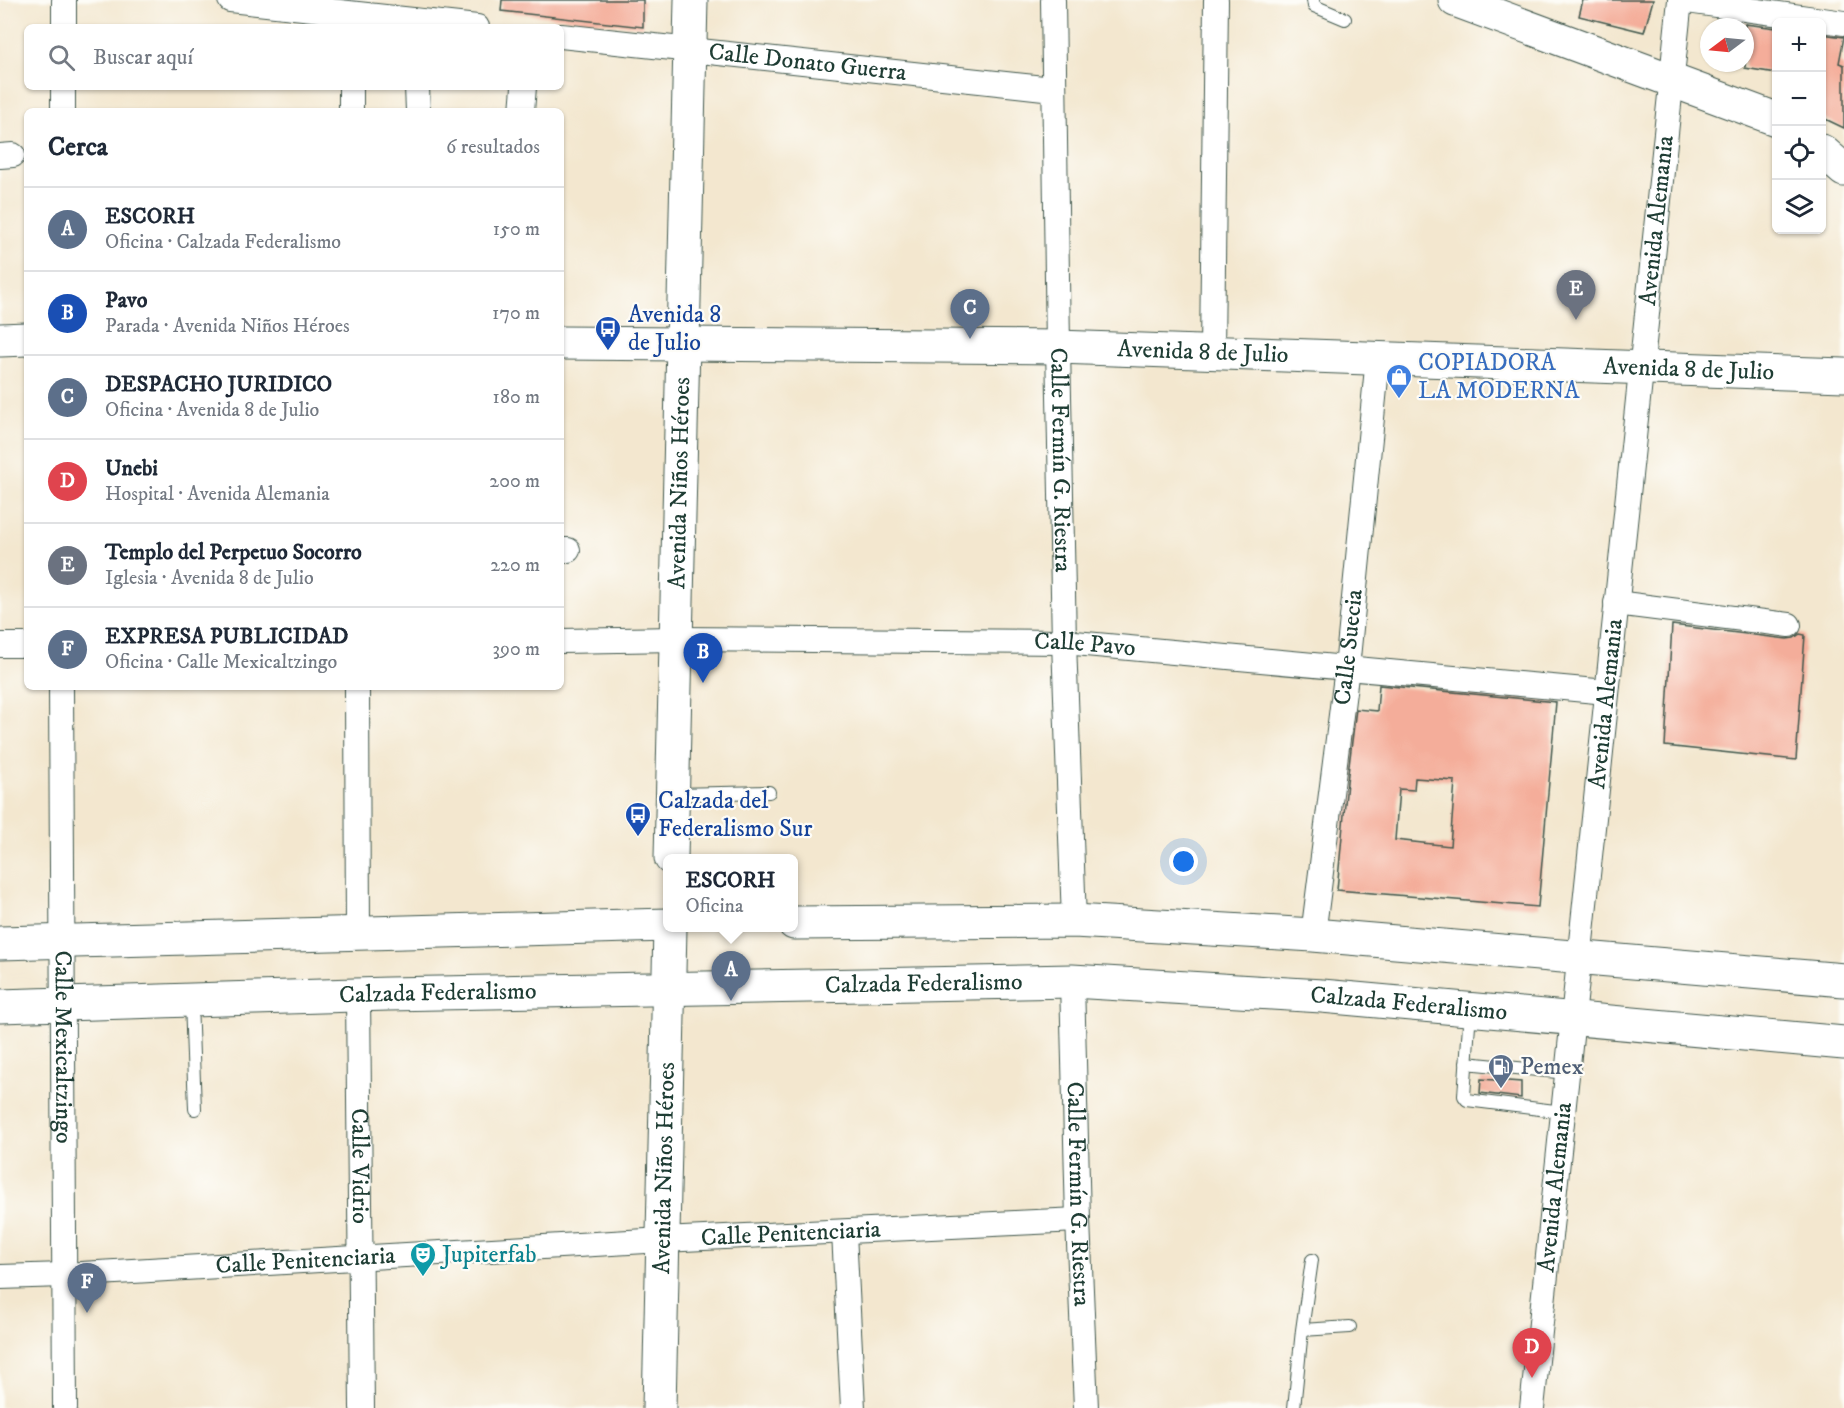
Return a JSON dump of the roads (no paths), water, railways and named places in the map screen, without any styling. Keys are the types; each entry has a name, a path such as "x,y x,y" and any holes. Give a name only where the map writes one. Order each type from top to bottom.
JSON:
{"main road":[{"name":"Avenida Niños Héroes","path":"671,854 691,0"},
{"path":"1455,0 1772,117"},
{"path":"1826,155 1844,170"},
{"path":"0,340 24,339"},
{"name":"Avenida 8 de Julio","path":"564,343 1058,347 1844,375"},
{"path":"798,923 1074,921 1313,935 1578,964 1742,971 1844,980"},
{"path":"0,943 663,926"},
{"name":"Avenida Niños Héroes","path":"659,1408 669,932"},
{"name":"Calzada Federalismo","path":"0,1006 358,995 1072,981 1322,996 1844,1043"}],"street":[{"path":"64,0 64,24"},
{"path":"230,0 268,2 350,20 428,24"},
{"name":"Calle Fermín G. Riestra","path":"1053,0 1064,642 1074,921"},
{"path":"1212,352 1216,0"},
{"path":"1680,0 1844,23"},
{"name":"Avenida Alemania","path":"1532,1408 1680,0"},
{"name":"Calle Donato Guerra","path":"564,36 1053,89"},
{"path":"63,90 63,108"},
{"path":"351,90 351,108"},
{"path":"417,90 418,108"},
{"path":"522,108 524,90"},
{"name":"Calle Suecia","path":"1313,935 1347,669 1378,358"},
{"path":"1616,603 1789,625"},
{"name":"Calle Pavo","path":"564,641 676,639 1064,642 1607,692"},
{"path":"0,645 24,645"},
{"name":"Calle Mexicaltzingo","path":"61,690 65,1408"},
{"path":"357,690 358,934"},
{"name":"Calle Fermín G. Riestra","path":"1072,981 1078,1220 1086,1408"},
{"name":"Calle Vidrio","path":"358,995 362,1408"},
{"name":"Calle Penitenciaria","path":"0,1277 663,1240 1078,1220"},
{"path":"844,1233 853,1408"}],"lane":[{"path":"1313,0 1314,6 1345,19"},
{"path":"673,794 769,792"},
{"path":"191,1000 195,1109"},
{"path":"1470,1010 1464,1096 1467,1100 1563,1112"},
{"path":"1466,1063 1567,1073"},
{"path":"1294,1408 1312,1260"},
{"path":"1302,1330 1350,1327"}],"place":[{"name":"Templo del Perpetuo Socorro","path":"1576,320"},
{"name":"DESPACHO JURIDICO","path":"970,339"},
{"name":"Avenida 8 de Julio","path":"608,352"},
{"name":"COPIADORA LA MODERNA","path":"1399,400"},
{"name":"Pavo","path":"703,683"},
{"name":"Calzada del Federalismo Sur","path":"638,838"},
{"name":"ESCORH","path":"731,1001"},
{"name":"Pemex","path":"1501,1090"},
{"name":"Jupiterfab","path":"423,1278"},
{"name":"EXPRESA PUBLICIDAD","path":"87,1313"},
{"name":"Unebi","path":"1532,1378"}]}
